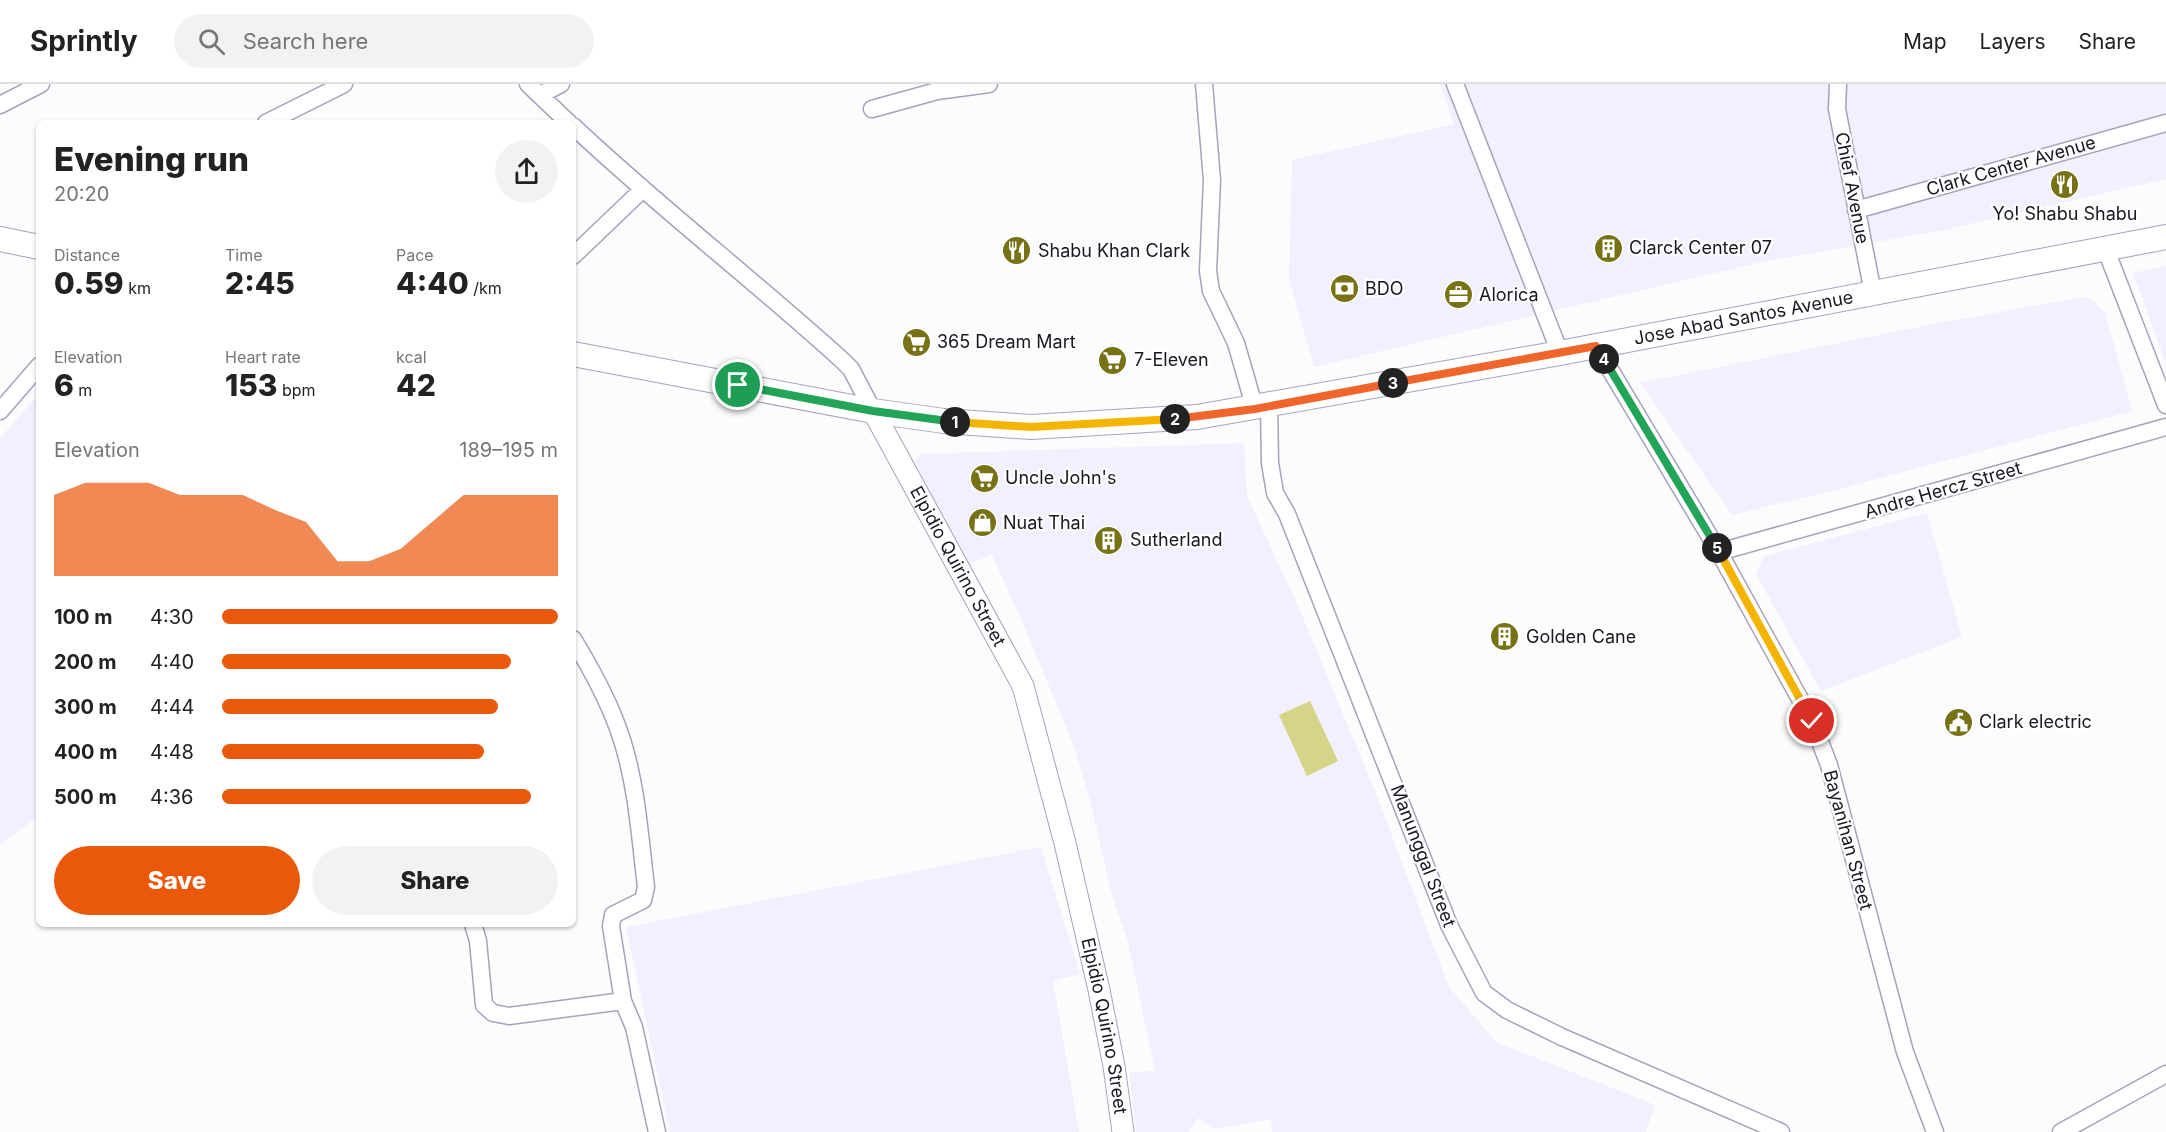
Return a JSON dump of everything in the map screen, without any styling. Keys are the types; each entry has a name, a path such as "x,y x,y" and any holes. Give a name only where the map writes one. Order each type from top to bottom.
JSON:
{"main road":[{"name":"Jose Abad Santos Avenue","path":"576,355 873,411 944,421 1031,427 1197,417 1262,408 1560,353 2166,237"},
{"path":"0,239 36,246"}],"street":[{"path":"0,105 40,84"},
{"path":"272,120 344,84"},
{"path":"534,90 561,84"},
{"path":"872,109 937,91 989,84"},
{"name":"Manunggal Street","path":"1204,84 1212,180 1208,271 1211,291 1236,343 1262,408 1275,492 1287,514 1449,925 1484,993 1508,1010 1562,1036 1781,1132"},
{"path":"1455,84 1560,353"},
{"name":"Chief Avenue","path":"1838,84 1837,109 1873,293"},
{"path":"534,90 567,120"},
{"name":"Clark Center Avenue","path":"1856,210 2166,123"},
{"name":"Elpidio Quirino Street","path":"576,129 642,190 768,294 851,369 1023,686 1065,843 1099,990 1118,1085 1123,1132"},
{"path":"576,253 642,190"},
{"path":"2106,250 2166,405"},
{"name":"Bayanihan Street","path":"1596,346 1719,552 1812,721 1829,765 1905,1052 1935,1132"},
{"path":"0,411 36,369"},
{"name":"Andre Hercz Street","path":"1719,552 2166,427"},
{"path":"576,644 588,664 622,739 636,804 645,893 643,900 613,915 612,926 622,1001 634,1027 657,1132"},
{"path":"474,927 478,941 484,1005 493,1013 509,1016 622,1001"},
{"path":"2061,1132 2166,1074"}],"shaded area":[{"path":"1440,84 2166,84 2166,179 1939,231 1762,262 1314,367 1289,280 1292,160 1454,124"},
{"path":"2166,266 2166,364 2133,273"},
{"path":"2084,297 2092,300 2105,312 2132,411 1732,515 1640,383 1944,322"},
{"path":"36,397 36,818 0,844 0,438"},
{"path":"1244,443 1247,496 1299,608 1375,791 1449,987 1496,1042 1655,1105 1646,1132 1272,1132 1271,1119 1213,1129 1198,1118 1188,1132 1136,1132 1129,1072 1155,1071 1128,942 1111,892 1090,800 1073,744 992,555 964,566 915,461 922,454"},
{"path":"1927,513 1962,637 1821,691 1756,574 1764,556"},
{"path":"1310,701 1338,761 1307,776 1279,715"},
{"path":"1041,847 1080,974 1053,981 1079,1132 670,1132 626,927"}],"place":[{"name":"Yo! Shabu Shabu","path":"2065,185"},
{"name":"Clarck Center 07","path":"1608,248"},
{"name":"Shabu Khan Clark","path":"1017,251"},
{"name":"BDO","path":"1344,289"},
{"name":"Alorica","path":"1458,295"},
{"name":"365 Dream Mart","path":"916,342"},
{"name":"7-Eleven","path":"1113,360"},
{"name":"Uncle John's","path":"984,478"},
{"name":"Nuat Thai","path":"982,523"},
{"name":"Sutherland","path":"1109,540"},
{"name":"Golden Cane","path":"1505,637"},
{"name":"Clark electric","path":"1958,722"}],"route":[{"path":"738,385 873,411 944,421 1031,427 1104,424 1197,417 1255,409 1596,346 1719,552 1812,721"}]}
